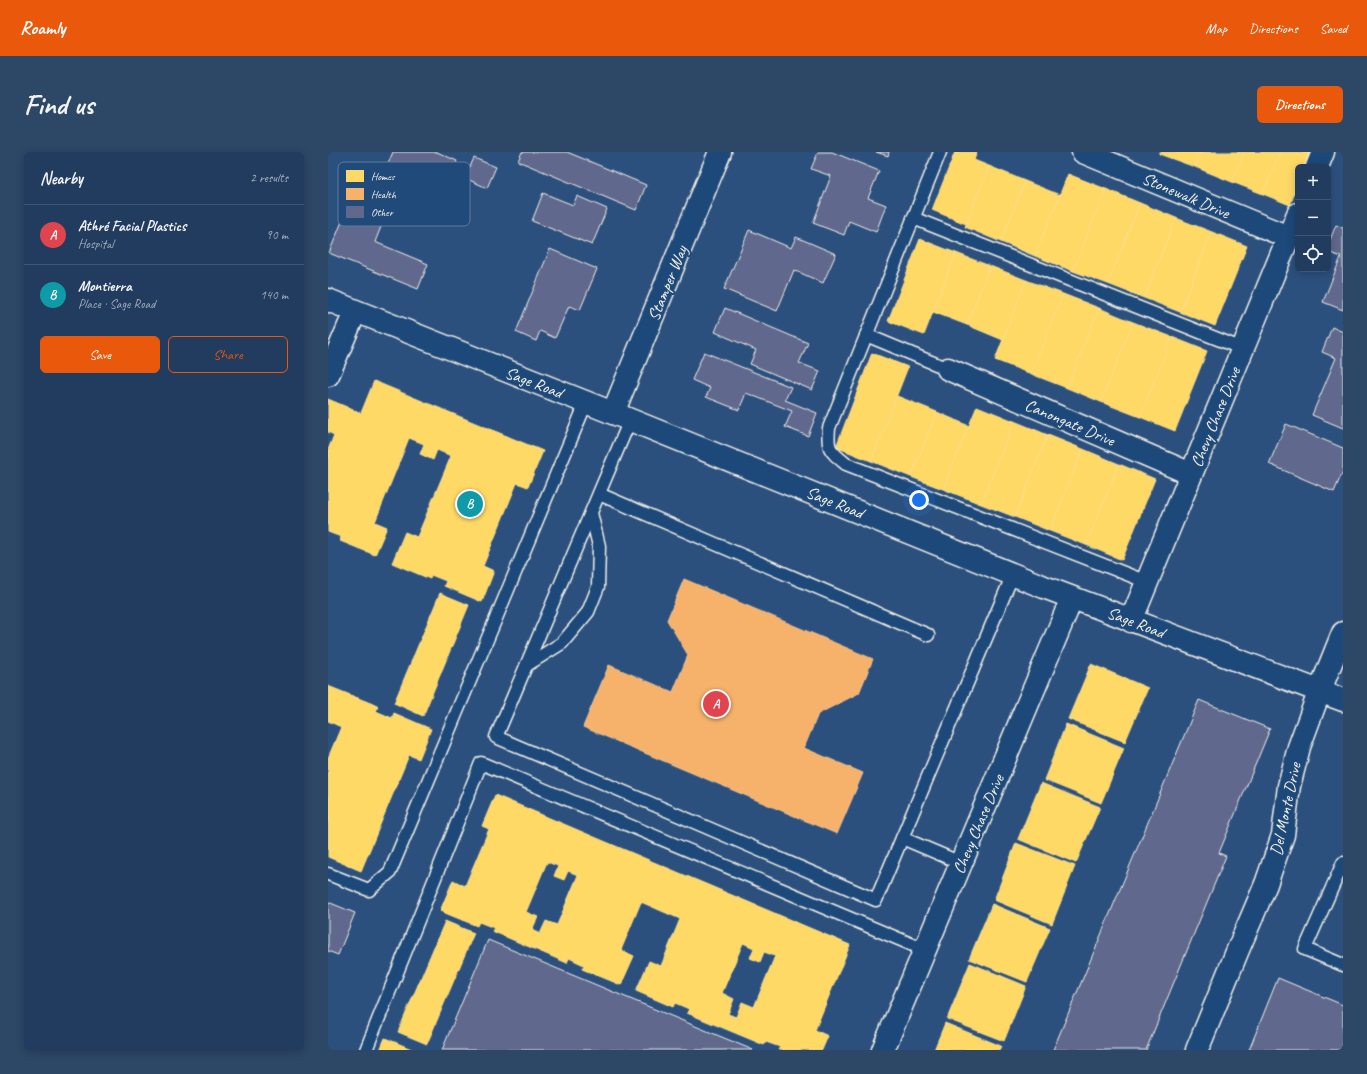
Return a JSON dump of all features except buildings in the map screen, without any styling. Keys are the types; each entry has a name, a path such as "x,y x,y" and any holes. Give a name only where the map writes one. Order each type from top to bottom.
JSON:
{"street":[{"name":"Stamper Way","path":"622,417 720,152"},
{"name":"Stonewalk Drive","path":"1083,152 1288,237"},
{"path":"1318,164 1323,152"},
{"name":"Chevy Chase Drive","path":"1131,621 1295,221"},
{"name":"Sage Road","path":"328,300 354,312 622,417 1072,598 1320,690 1343,700"},
{"path":"328,375 354,312"},
{"name":"Canongate Drive","path":"948,369 1191,474"},
{"name":"Chevy Chase Drive","path":"883,1050 1072,598"},
{"name":"Del Monte Drive","path":"1197,1050 1271,870 1283,835 1289,786 1297,755 1320,690 1343,633"}],"lane":[{"path":"940,152 829,428 828,443 833,453 846,464 1147,582"},
{"path":"913,218 1242,349"},
{"path":"866,335 948,369"},
{"path":"328,874 369,890 390,872 586,403"},
{"path":"622,417 599,494 496,737 876,900 1013,574"},
{"path":"599,494 928,635"},
{"path":"527,665 562,643 588,612 598,587 599,546 591,513"},
{"path":"366,1050 481,763 925,950"},
{"path":"902,838 961,863"},
{"path":"1343,863 1304,949 1343,965"}],"place":[{"name":"Montierra","path":"470,504"},
{"name":"Athré Facial Plastics","path":"716,704"}]}
